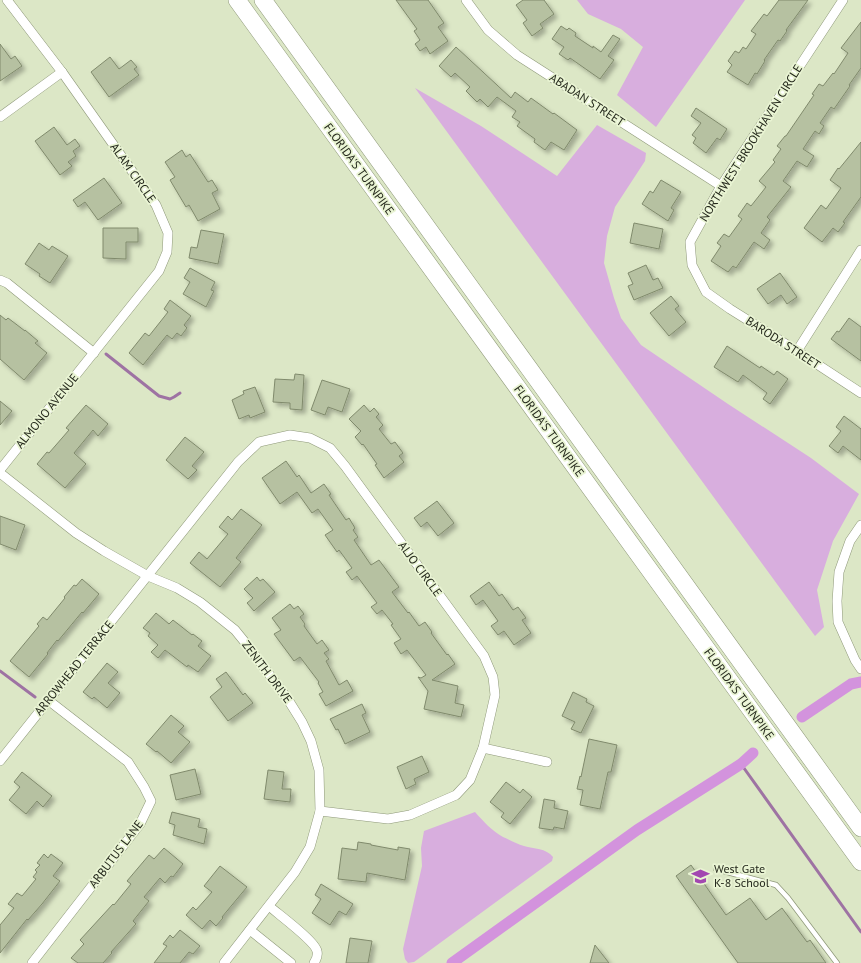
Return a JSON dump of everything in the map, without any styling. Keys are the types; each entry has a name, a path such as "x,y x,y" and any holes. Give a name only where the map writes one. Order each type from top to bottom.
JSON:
{"highway":[{"name":"FLORIDA'S TURNPIKE","path":"237,0 861,862"},
{"name":"FLORIDA'S TURNPIKE","path":"263,0 861,828"}],"street":[{"name":"ALAM CIRCLE","path":"7,0 62,72 156,205 168,234 167,252 160,272 94,353"},
{"name":"ABADAN STREET","path":"466,0 488,30 517,55 721,186"},
{"name":"NORTHWEST BROOKHAVEN CIRCLE","path":"706,292 692,266 690,242 721,186 843,0"},
{"path":"0,117 62,72"},
{"path":"797,351 861,250"},
{"path":"0,280 7,283 94,353"},
{"name":"BARODA STREET","path":"706,292 861,394"},
{"name":"ALMONO AVENUE","path":"0,470 94,353"},
{"name":"ALJO CIRCLE","path":"148,576 238,462 259,442 290,435 310,438 330,448 345,466 484,656 493,676 495,695 483,748 470,780 456,795 410,815 388,819 320,811"},
{"name":"ZENITH DRIVE","path":"0,473 76,533 148,576 177,588 200,602 235,630 287,698 302,722 311,741 319,770 320,811 310,847 295,872 224,963"},
{"path":"861,526 850,542 839,572 837,602 838,622 854,660 861,669"},
{"name":"ARROWHEAD TERRACE","path":"0,761 148,576"},
{"name":"ARBUTUS LANE","path":"32,963 140,824 151,801 144,786 128,762 48,700"},
{"path":"483,748 547,762"},
{"path":"269,906 315,946 317,956 314,963"},
{"path":"250,930 291,963"}],"lane":[{"path":"716,869 776,885 788,898 837,963"}],"shaded area":[{"path":"577,0 745,0 656,127 617,95 643,47 621,29 588,14"},
{"path":"415,88 481,126 557,176 597,125 646,153 645,161 615,207 607,236 604,263 621,318 641,345 811,458 859,494 833,541 817,590 824,627 815,636"},
{"path":"475,812 499,835 521,845 547,852 553,857 552,861 414,962 408,963 405,959 403,949 422,866 421,848 424,831"}],"building":[{"path":"396,0 428,0 444,23 438,27 448,41 430,54 426,47 420,51 415,44 420,40 414,31 417,29"},
{"path":"523,0 544,0 554,14 540,24 543,28 532,36 523,23 527,20 516,5"},
{"path":"779,0 808,0 786,30 787,31 780,41 778,40 764,60 765,61 757,74 755,73 748,85 727,72 732,65 728,61 735,51 739,53 743,47 746,49 756,34 751,31 764,14 767,16"},
{"path":"861,22 861,68 834,109 831,107 820,123 824,126 819,134 815,131 803,149 814,156 807,167 797,161 783,181 791,187 767,217 770,220 761,233 770,240 764,249 754,242 736,268 733,266 728,272 711,261 721,246 717,243 724,234 729,237 742,219 738,216 747,203 751,206 766,187 759,181 775,162 773,160 781,149 777,146 786,136 814,95 812,94 819,84 823,86 833,73 834,74 848,53 841,48"},
{"path":"561,26 567,30 569,28 576,33 575,36 601,52 613,35 620,39 608,56 614,60 600,79 570,58 568,60 559,54 564,47 552,39"},
{"path":"0,44 11,59 15,56 22,66 0,81"},
{"path":"456,47 511,98 515,92 528,102 531,98 577,130 564,150 551,142 545,150 534,142 535,139 517,126 520,122 512,117 516,111 497,97 488,107 480,99 477,102 466,91 470,87 455,73 451,77 439,66"},
{"path":"110,57 119,69 131,60 137,67 134,69 139,75 109,97 91,72"},
{"path":"696,108 727,129 720,140 717,138 706,153 693,143 696,138 692,135 701,123 691,116"},
{"path":"54,127 67,145 75,139 80,146 73,151 76,156 68,162 72,166 60,175 35,141"},
{"path":"861,142 861,197 843,222 845,223 838,232 833,228 822,242 804,228 821,205 826,209 841,188 830,180 838,168 839,169"},
{"path":"182,150 186,157 190,154 208,182 212,180 218,190 212,193 220,209 198,221 189,205 186,207 170,180 175,177 165,162"},
{"path":"104,178 122,203 98,220 85,202 78,207 73,200"},
{"path":"661,180 681,192 671,208 674,210 668,221 642,204 650,191 653,193"},
{"path":"634,223 663,229 659,249 630,243"},
{"path":"103,228 138,228 138,242 126,242 126,259 103,258"},
{"path":"201,230 224,234 218,264 189,258 191,247 197,248"},
{"path":"39,243 49,250 52,246 68,256 50,283 25,264"},
{"path":"646,265 653,280 658,278 663,288 634,300 628,286 633,284 628,273"},
{"path":"190,268 215,282 211,290 214,291 206,307 183,294 190,282 184,278"},
{"path":"780,273 797,297 787,304 781,295 768,304 757,289"},
{"path":"671,296 679,306 675,309 686,322 669,336 650,313"},
{"path":"170,300 191,316 184,325 187,328 181,336 177,333 172,339 167,335 143,365 129,353 145,333 149,336 168,312 164,309"},
{"path":"0,315 6,320 8,318 25,330 38,341 35,343 47,353 24,380 0,359"},
{"path":"849,318 861,327 861,361 831,339 837,331 839,332"},
{"path":"727,346 760,368 761,366 774,375 777,371 788,379 770,404 763,399 767,393 743,375 738,382 714,367"},
{"path":"295,374 304,375 302,410 290,409 290,403 273,402 275,379 294,380"},
{"path":"322,380 350,389 342,412 328,407 325,415 311,410"},
{"path":"255,387 265,412 250,418 249,415 239,419 232,400 244,394 243,391"},
{"path":"0,401 12,411 0,425"},
{"path":"86,405 108,424 98,436 93,430 74,453 86,464 65,488 37,464 69,430 66,428"},
{"path":"364,405 370,412 374,408 379,414 376,417 383,425 379,429 391,444 395,442 403,453 399,456 404,462 384,478 375,465 377,464 363,444 362,445 355,437 361,431 349,419"},
{"path":"844,416 861,429 861,460 843,446 838,453 829,446 841,431 836,427"},
{"path":"185,437 204,452 192,466 197,470 188,479 166,460"},
{"path":"286,461 297,477 299,475 311,493 324,484 331,494 329,495 346,520 349,518 355,528 353,530 358,537 354,540 371,565 379,560 399,587 392,592 419,626 425,622 432,632 431,633 455,664 432,680 458,686 455,703 464,705 461,717 424,709 428,691 418,677 421,678 426,675 407,650 401,654 394,643 401,639 391,625 393,624 382,610 377,614 371,607 377,603 357,576 352,580 346,572 352,568 339,550 337,552 325,535 333,530 318,509 312,513 297,492 280,504 262,478"},
{"path":"437,501 454,523 438,536 427,522 421,527 414,518"},
{"path":"241,509 262,525 236,558 241,562 220,587 190,563 199,552 207,559 228,534 219,527 228,516 232,520"},
{"path":"0,516 25,525 16,550 0,544"},
{"path":"257,577 260,581 263,579 275,592 254,611 247,603 253,598 244,589"},
{"path":"82,579 99,594 58,641 57,640 47,653 48,654 29,677 10,661 39,626 37,624 43,617 47,620 74,585 76,586"},
{"path":"489,582 499,596 502,594 513,610 518,607 526,618 522,620 531,633 514,645 504,631 498,635 491,626 498,621 483,600 476,605 470,596"},
{"path":"290,604 294,609 298,606 304,614 300,617 305,624 304,626 317,644 322,640 329,650 324,653 329,659 326,661 339,685 347,680 353,691 326,706 319,694 323,692 318,683 319,682 300,657 294,661 274,634 281,630 272,618"},
{"path":"156,613 169,624 173,620 202,641 198,646 211,656 198,672 188,665 187,667 165,650 158,658 151,652 158,645 148,636 150,633 143,628"},
{"path":"107,663 118,672 108,683 120,693 107,708 94,697 92,699 83,692"},
{"path":"226,672 243,695 245,693 253,703 228,721 210,697 222,687 216,679"},
{"path":"573,692 587,699 586,702 594,706 581,733 571,729 575,722 562,716"},
{"path":"362,704 366,713 362,715 370,732 345,744 338,729 336,730 330,719"},
{"path":"171,715 184,726 178,732 190,742 171,763 146,744"},
{"path":"589,739 617,745 611,772 608,772 600,809 580,805 583,790 577,789"},
{"path":"422,756 429,772 414,779 416,784 406,789 397,767"},
{"path":"195,769 201,794 176,800 170,775"},
{"path":"268,770 284,772 282,789 291,789 290,802 264,799"},
{"path":"22,772 52,796 43,807 37,801 26,814 9,800 20,787 14,782"},
{"path":"506,782 520,793 523,789 532,797 510,824 501,817 504,813 490,802"},
{"path":"544,799 555,801 554,808 568,811 564,829 554,827 553,830 539,828"},
{"path":"172,812 200,819 198,827 207,829 204,844 173,835 175,825 169,823"},
{"path":"358,842 398,850 398,847 410,849 405,880 367,873 366,882 338,879 342,848 357,850"},
{"path":"164,848 183,864 173,877 171,876 165,883 160,878 144,897 149,901 133,921 136,924 111,952 112,953 103,963 78,963 71,958 84,944 80,940 113,904 114,905 131,884 127,881 149,855 154,859"},
{"path":"44,854 48,858 51,854 63,863 53,876 60,881 0,953 0,925 14,908 8,904 17,893 22,896 36,879 33,877 37,872 35,870 40,865 37,863"},
{"path":"691,865 726,915 750,898 766,920 782,908 807,942 810,940 826,963 738,963 676,876"},
{"path":"220,866 247,887 216,926 210,920 202,929 186,915 193,907 196,910 212,892 204,886"},
{"path":"321,884 353,904 346,915 339,911 330,925 312,913 321,899 315,895"},
{"path":"180,930 200,946 193,954 189,952 180,963 154,963 167,946 163,944 170,935 173,938"},
{"path":"350,938 372,941 368,963 346,963"},
{"path":"595,945 609,963 590,963"}],"waterway":[{"path":"106,354 159,396 170,399 180,393"},
{"path":"0,671 35,697"},
{"path":"802,717 851,684 861,682"},
{"path":"452,963 637,830 741,764 753,753"},
{"path":"741,764 861,932"}],"place":[{"name":"West Gate K-8 School","path":"701,876"}]}
